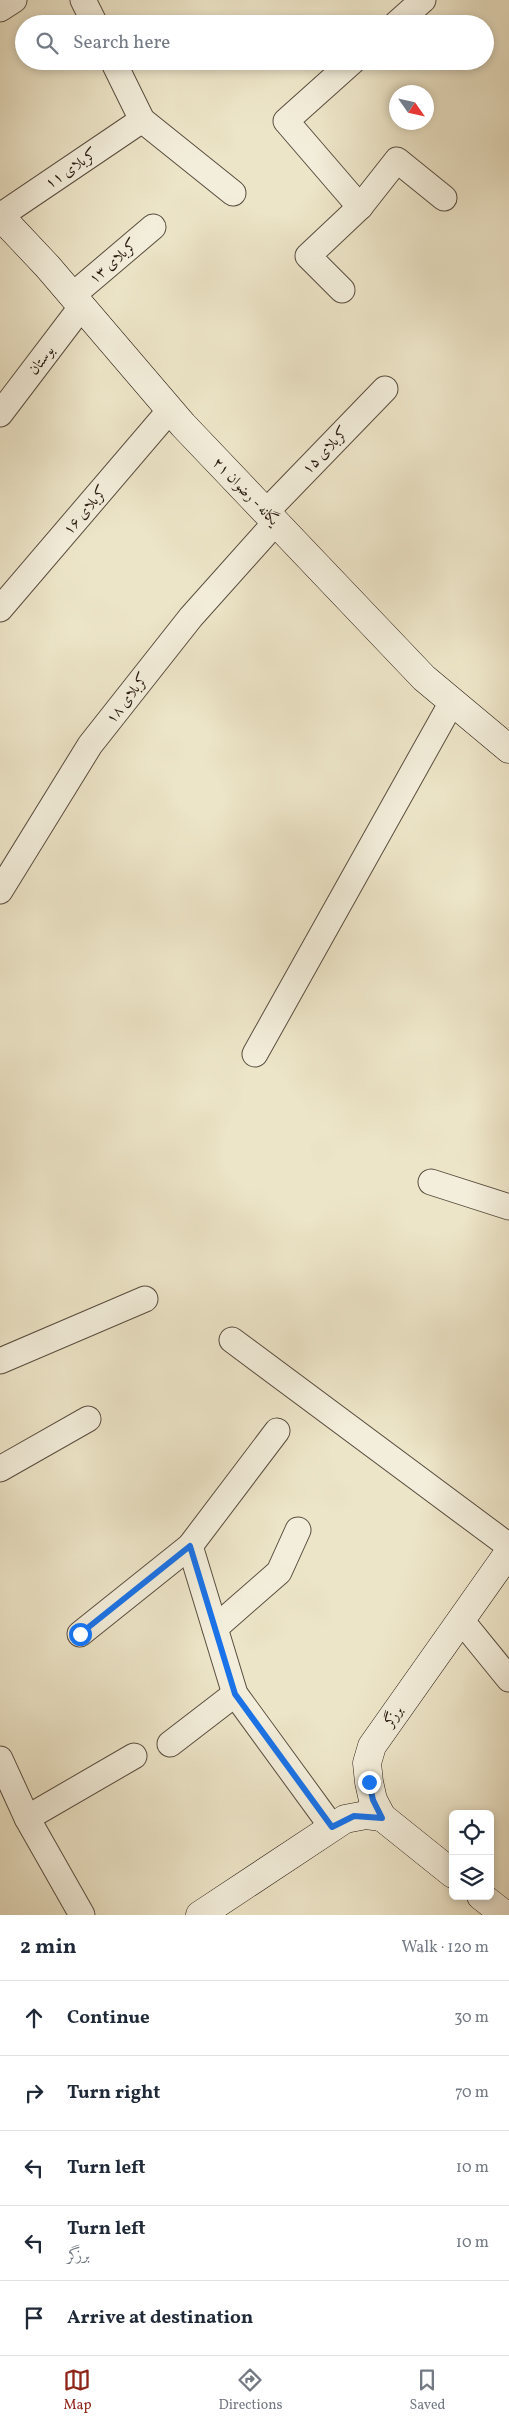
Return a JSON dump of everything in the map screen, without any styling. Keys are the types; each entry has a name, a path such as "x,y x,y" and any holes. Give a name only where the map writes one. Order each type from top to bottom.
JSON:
{"street":[{"path":"0,9 14,0"},
{"path":"83,0 90,15"},
{"path":"406,15 422,0"},
{"path":"117,70 142,120 233,193"},
{"path":"343,70 286,121 360,207"},
{"name":"کربلای ۱۱","path":"0,216 142,120"},
{"path":"342,290 308,256 360,207 396,160 444,198"},
{"name":"یگانه - رضوان ۲۱","path":"0,216 77,301 170,410 424,678 509,749"},
{"name":"کربلای ۱۳","path":"77,301 153,226"},
{"name":"بوستان","path":"0,414 77,301"},
{"name":"کربلای ۱۵","path":"271,517 385,389"},
{"name":"کربلای ۱۶","path":"0,609 170,410"},
{"name":"کربلای ۱۸","path":"0,891 90,745 271,517"},
{"path":"255,1054 452,702"},
{"path":"431,1182 509,1207"},
{"path":"0,1361 145,1299"},
{"path":"232,1340 509,1546"},
{"path":"0,1469 88,1419"},
{"path":"80,1634 190,1546 277,1431"},
{"path":"215,1628 279,1572 298,1530"},
{"path":"190,1546 235,1694 332,1827"},
{"name":"برزگر","path":"449,1871 382,1818 373,1800 367,1763 372,1746 509,1552"},
{"path":"461,1620 509,1679"},
{"path":"170,1744 235,1694"},
{"path":"27,1818 134,1756"},
{"path":"0,1759 27,1818 82,1915"},
{"path":"200,1915 332,1827 354,1816 382,1818"},
{"path":"486,1900 505,1915"}],"route":[{"path":"80,1634 190,1546 235,1694 332,1827 345,1818 354,1816 366,1815 382,1818 373,1800 369,1782"}]}
